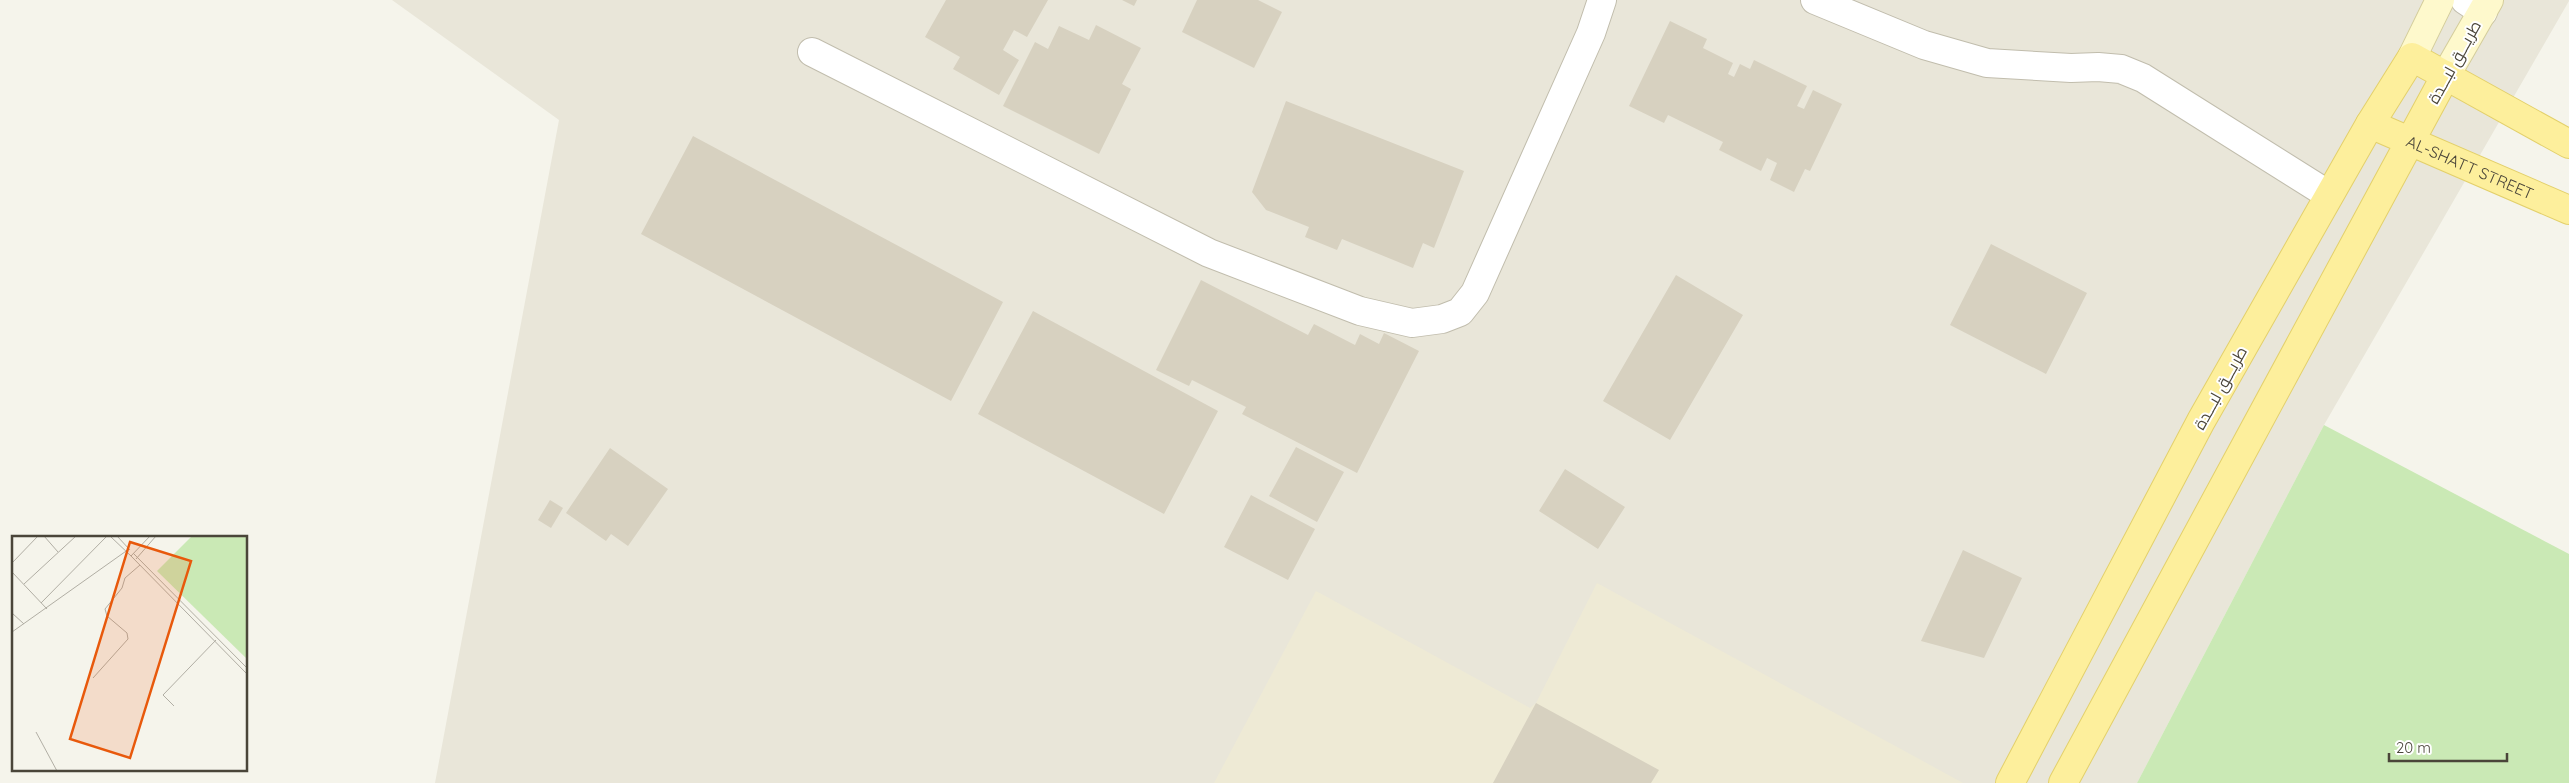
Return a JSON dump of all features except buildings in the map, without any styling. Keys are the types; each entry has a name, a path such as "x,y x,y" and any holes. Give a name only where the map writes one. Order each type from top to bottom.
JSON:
{"main road":[{"name":"طريـــق لبـــدة","path":"2010,783 2201,421 2370,124 2412,57"},
{"path":"2412,57 2569,144"},
{"name":"طريـــق لبـــدة","path":"2064,783 2275,388 2446,75"},
{"name":"AL-SHATT STREET","path":"2370,124 2569,210"}],"street":[{"path":"812,52 1209,253 1360,311 1412,323 1442,319 1460,312 1475,293 1591,33 1602,0"},
{"path":"1814,0 1924,45 1986,63 2121,69 2143,78 2330,195"},
{"name":"طريـــق لبـــدة","path":"2412,57 2440,0"},
{"name":"طريـــق لبـــدة","path":"2446,75 2479,4"}],"shaded area":[{"path":"392,0 2569,1 2324,425 2137,783 435,783 559,120"},
{"path":"1597,583 1963,783 1214,783 1316,591 1530,708 1536,703"}],"green space":[{"path":"2324,425 2569,554 2569,783 2137,783"}]}
